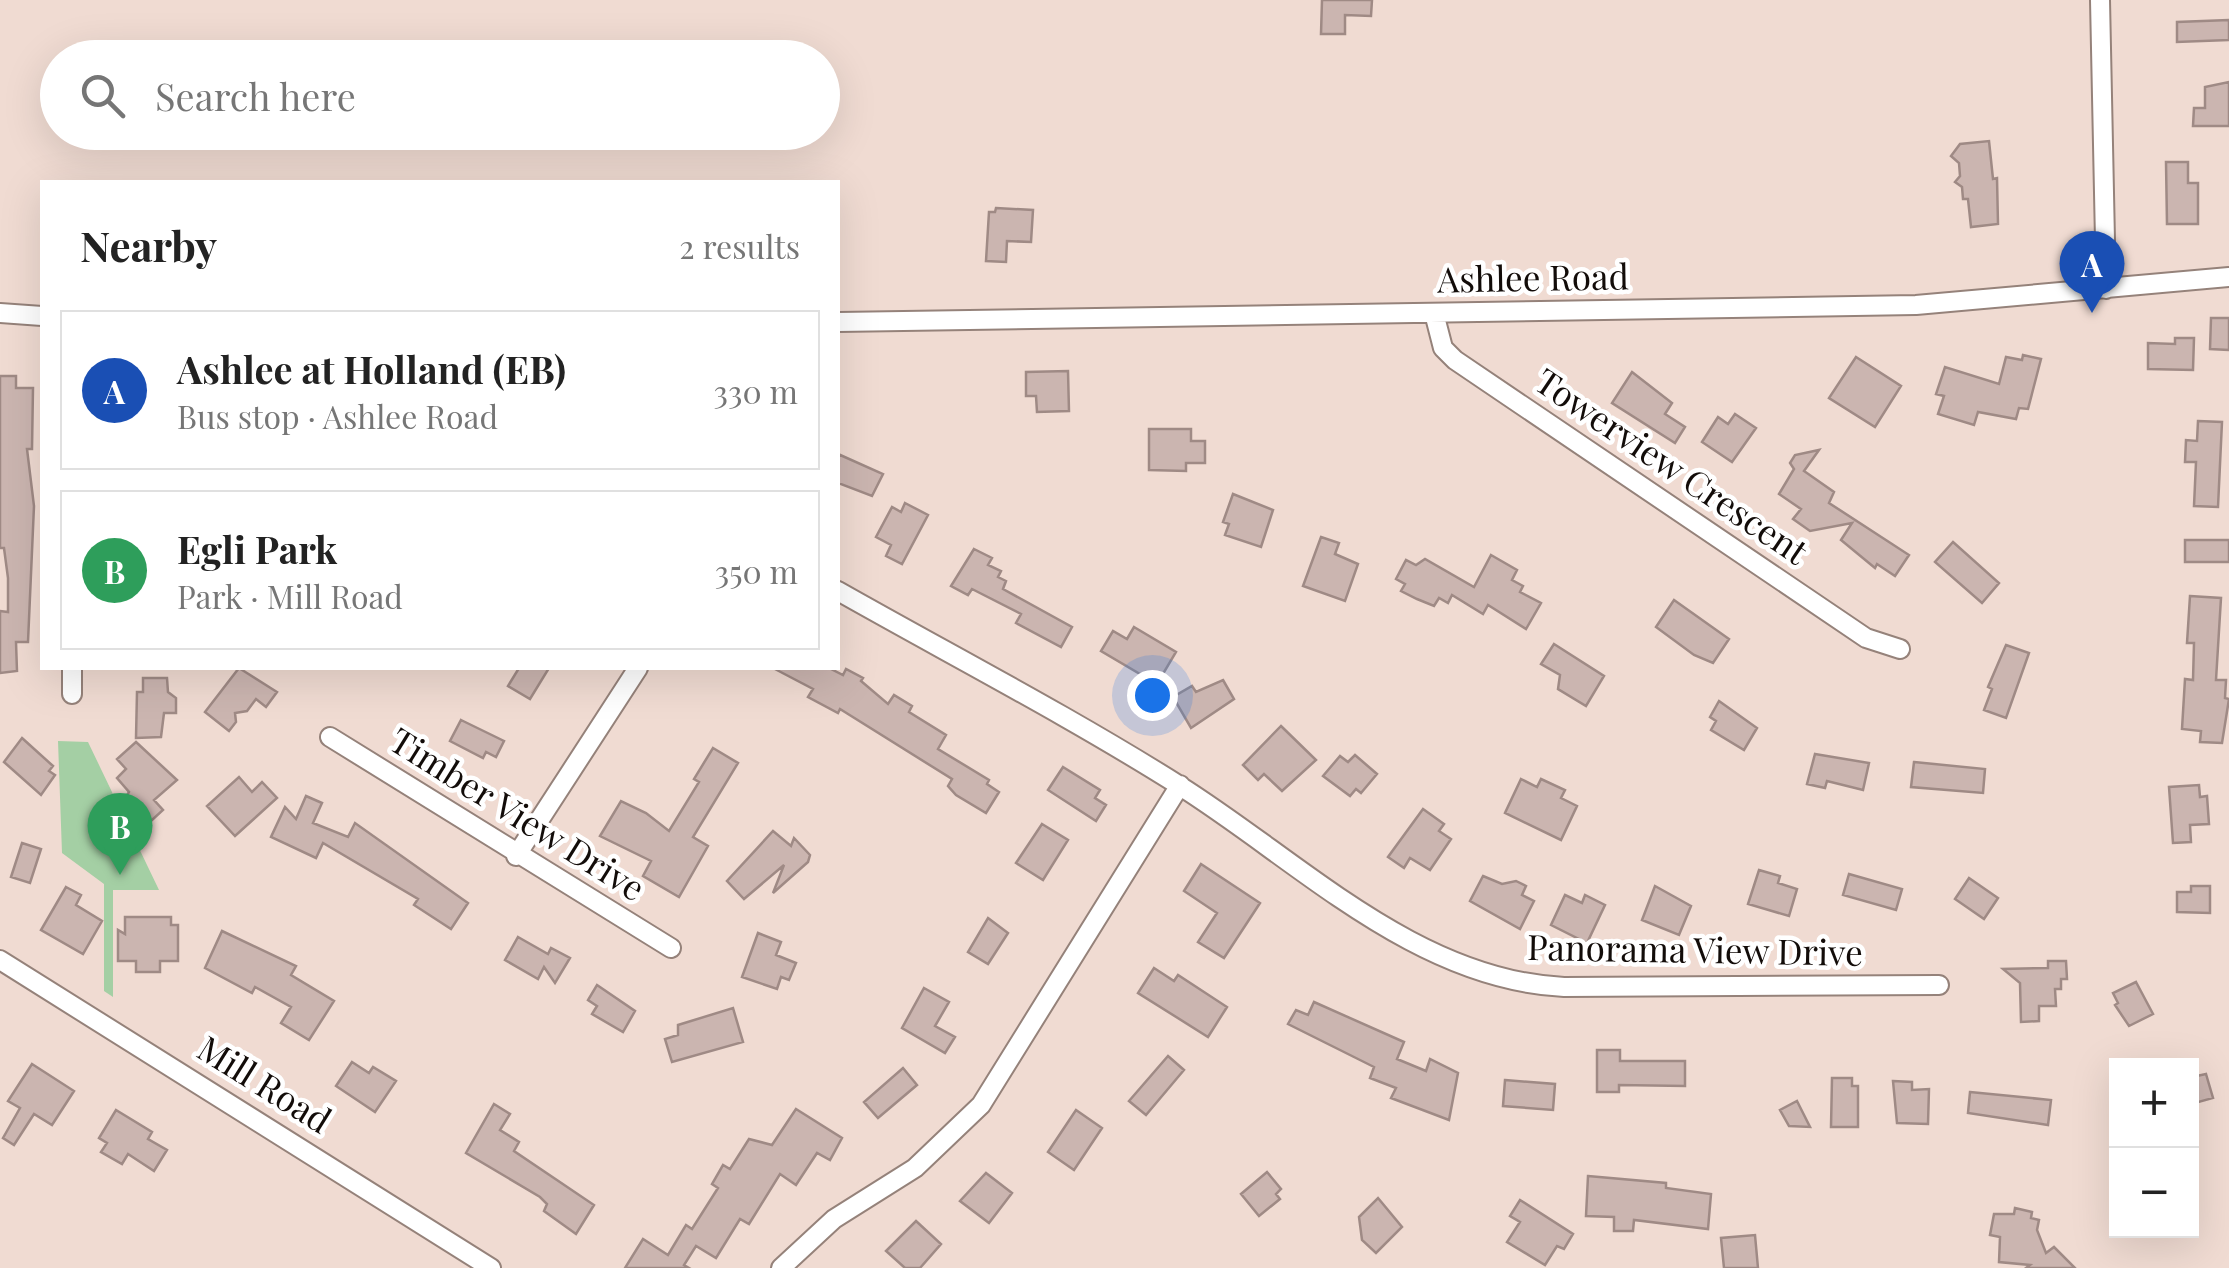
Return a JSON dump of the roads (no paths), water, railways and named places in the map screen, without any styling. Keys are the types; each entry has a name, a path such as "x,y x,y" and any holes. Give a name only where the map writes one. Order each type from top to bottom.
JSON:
{"street":[{"path":"2100,0 2106,289"},
{"name":"Ashlee Road","path":"840,322 1916,305 2229,277"},
{"path":"0,312 40,316"},
{"name":"Towerview Crescent","path":"1434,313 1442,348 1455,360 1866,638 1900,649"},
{"name":"Panorama View Drive","path":"840,592 1180,785 1376,921 1506,981 1564,987 1940,985"},
{"path":"72,670 72,694"},
{"path":"516,856 637,670"},
{"name":"Timber View Drive","path":"330,737 516,856 671,948"},
{"path":"781,1268 834,1219 914,1168 981,1105 1180,785"},
{"name":"Mill Road","path":"0,960 492,1268"}],"place":[{"name":"Ashlee at Holland (EB)","path":"2092,313"},
{"name":"Egli Park","path":"120,875"}]}
